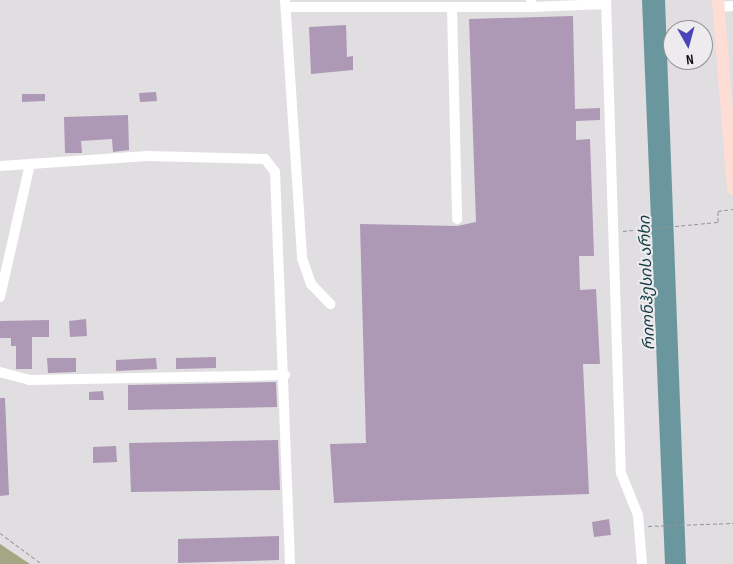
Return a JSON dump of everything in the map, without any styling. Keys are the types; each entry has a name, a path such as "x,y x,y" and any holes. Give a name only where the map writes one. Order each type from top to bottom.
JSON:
{"main road":[{"path":"719,3 730,102 733,189"}],"lane":[{"path":"330,304 311,284 302,258 285,4 452,9 606,2 621,473 638,515 642,564"},
{"path":"719,3 733,6"},
{"path":"452,9 457,219"},
{"path":"0,166 148,156 265,159 275,172 285,375 290,564"},
{"path":"0,297 30,164"},
{"path":"0,372 29,380 285,375"}],"path":[{"path":"631,230 718,222 718,211 733,210"},
{"path":"650,526 733,523"},
{"path":"0,533 42,564"}],"green space":[{"path":"0,544 30,564 0,564"}],"water":[{"path":"642,0 665,0 663,70 668,70 686,564 665,564"}],"building":[{"path":"573,16 575,109 600,108 600,120 576,121 576,140 590,139 594,256 579,256 580,290 596,289 600,364 583,364 589,494 334,503 330,444 366,443 360,224 457,226 476,222 469,19"},
{"path":"346,25 347,57 353,56 353,70 311,74 309,27"},
{"path":"156,92 157,101 140,102 139,93"},
{"path":"22,94 45,94 45,101 22,102"},
{"path":"128,115 129,150 113,152 112,139 81,141 82,153 65,153 64,117"},
{"path":"86,319 87,336 70,337 69,321"},
{"path":"49,320 49,337 32,337 32,369 16,369 16,346 11,346 11,338 0,338 0,321"},
{"path":"216,357 216,368 176,369 176,358"},
{"path":"47,358 76,358 76,372 48,373"},
{"path":"156,358 157,369 116,371 116,360"},
{"path":"276,382 277,407 128,410 128,385"},
{"path":"103,391 104,400 89,400 89,392"},
{"path":"0,398 5,398 9,495 0,496"},
{"path":"278,440 280,490 131,492 129,443"},
{"path":"116,446 117,462 93,463 93,447"},
{"path":"609,519 611,535 594,537 592,522"},
{"path":"279,536 279,560 178,563 178,539"}],"water label":[{"name":"რიონჰესის არხი","path":"648,283"}]}
